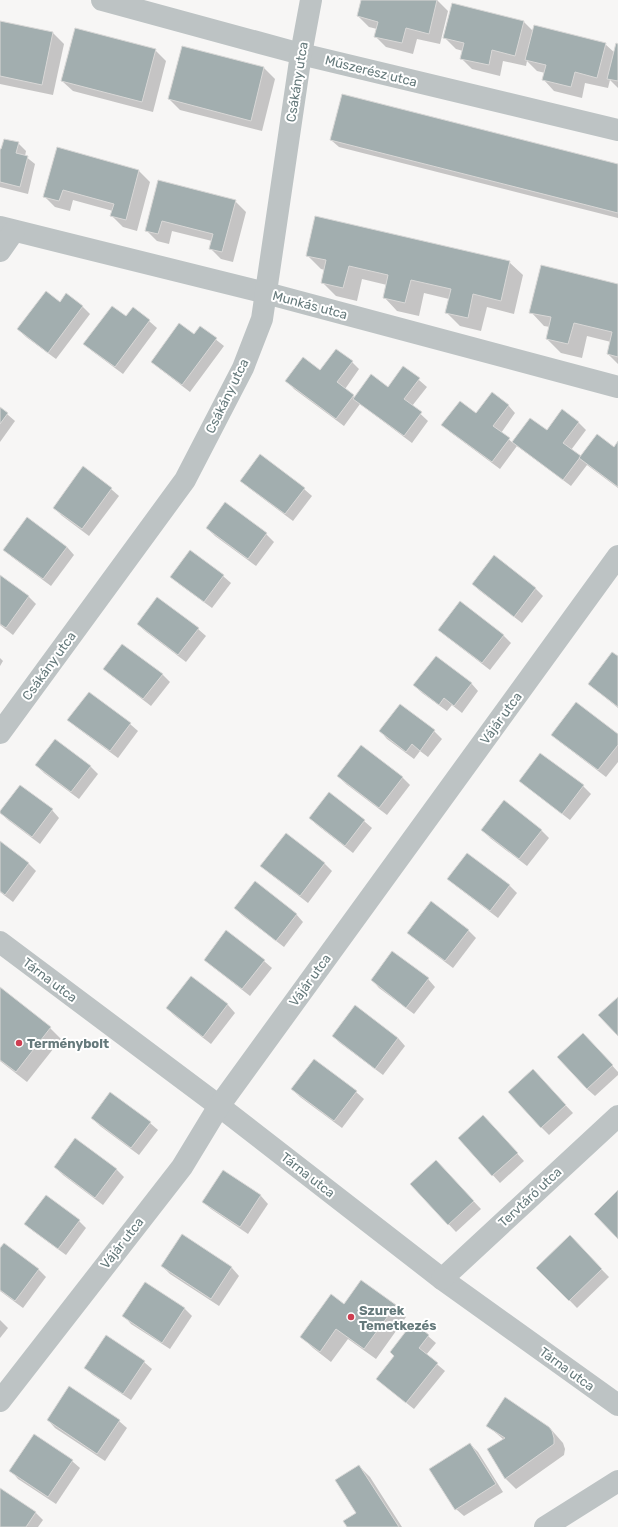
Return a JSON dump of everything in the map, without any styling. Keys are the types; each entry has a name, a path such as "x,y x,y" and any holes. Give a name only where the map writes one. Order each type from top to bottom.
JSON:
{"street":[{"name":"Műszerész utca","path":"102,0 301,54 618,130"},
{"name":"Csákány utca","path":"0,733 185,480 243,368 262,319 301,54 311,0"},
{"name":"Munkás utca","path":"7,229 266,293 618,387"},
{"path":"0,251 7,229"},
{"name":"Vájár utca","path":"0,1401 182,1167 219,1106 618,556"},
{"name":"Tárna utca","path":"0,942 219,1106 442,1279 618,1406"},
{"name":"Tervtáró utca","path":"442,1279 618,1116"},
{"path":"545,1527 618,1481"}],"building":[{"path":"361,0 437,0 429,34 406,28 402,43 374,37 378,22 357,16"},
{"path":"452,3 524,21 515,56 492,50 489,65 460,59 464,43 443,38"},
{"path":"0,21 53,32 42,85 0,76"},
{"path":"534,25 606,43 597,78 575,72 571,87 542,80 546,65 525,60"},
{"path":"75,28 156,49 142,102 61,81"},
{"path":"616,43 618,44 618,81 607,79"},
{"path":"182,46 264,67 251,121 168,99"},
{"path":"342,94 618,164 618,213 330,140"},
{"path":"4,139 19,142 16,153 28,156 20,187 0,182 0,149"},
{"path":"57,147 139,170 126,220 110,216 114,204 63,190 59,201 43,197"},
{"path":"158,180 236,200 222,252 209,249 213,234 162,221 158,234 145,231"},
{"path":"315,216 510,261 501,301 473,294 468,318 445,313 451,289 411,280 405,303 383,298 388,275 349,266 343,288 321,283 326,260 306,256"},
{"path":"541,265 618,284 618,357 607,354 612,332 574,323 568,344 546,339 551,317 529,313"},
{"path":"46,291 60,302 66,293 83,306 48,353 17,329"},
{"path":"112,306 126,316 133,307 150,320 115,367 83,344"},
{"path":"179,323 194,334 200,326 217,338 182,385 151,362"},
{"path":"336,349 353,361 337,382 354,395 336,419 285,381 303,357 320,370"},
{"path":"403,366 420,378 404,399 422,412 404,436 353,399 371,374 388,387"},
{"path":"492,392 509,405 493,426 510,438 492,462 441,425 460,401 476,413"},
{"path":"0,407 8,413 0,424"},
{"path":"562,409 579,422 563,443 581,456 563,480 512,442 530,418 547,430"},
{"path":"597,434 614,447 618,441 618,487 579,458"},
{"path":"260,454 305,488 285,514 240,481"},
{"path":"83,466 112,488 82,529 53,508"},
{"path":"225,502 267,533 248,559 206,528"},
{"path":"27,517 67,547 43,579 3,550"},
{"path":"190,550 224,575 204,602 170,577"},
{"path":"494,555 536,588 514,617 472,584"},
{"path":"0,575 29,596 6,628 0,624"},
{"path":"157,597 199,628 178,655 137,624"},
{"path":"460,601 504,635 482,663 438,630"},
{"path":"122,644 163,674 143,699 103,669"},
{"path":"612,652 618,656 618,707 588,684"},
{"path":"436,656 472,683 454,706 444,698 439,705 413,685"},
{"path":"89,692 131,723 110,751 67,720"},
{"path":"576,702 618,734 618,745 598,770 551,735"},
{"path":"400,704 435,730 420,751 412,744 406,752 379,731"},
{"path":"55,739 91,766 71,792 35,765"},
{"path":"361,745 403,777 379,808 337,776"},
{"path":"540,753 584,785 562,814 519,781"},
{"path":"20,785 53,809 32,837 0,813"},
{"path":"329,792 365,820 345,846 309,818"},
{"path":"504,800 542,830 519,859 481,830"},
{"path":"286,833 325,863 300,896 260,866"},
{"path":"0,841 29,863 5,895 0,891"},
{"path":"467,853 510,885 490,911 447,879"},
{"path":"255,881 297,914 276,941 234,908"},
{"path":"431,901 469,930 445,961 407,933"},
{"path":"226,930 265,960 242,989 204,960"},
{"path":"392,951 429,978 406,1008 371,980"},
{"path":"191,976 228,1004 203,1037 166,1008"},
{"name":"Terménybolt","path":"0,987 51,1027 16,1072 0,1060"},
{"path":"618,997 618,1036 598,1015"},
{"path":"355,1005 398,1038 375,1069 332,1036"},
{"path":"583,1033 613,1065 587,1089 557,1057"},
{"path":"314,1059 357,1091 334,1121 291,1089"},
{"path":"533,1069 566,1105 541,1128 508,1092"},
{"path":"110,1092 151,1122 131,1148 91,1118"},
{"path":"483,1115 518,1153 492,1176 458,1138"},
{"path":"75,1138 117,1169 95,1198 54,1167"},
{"path":"436,1160 474,1201 448,1225 410,1184"},
{"path":"223,1170 261,1195 240,1227 202,1202"},
{"path":"618,1190 618,1239 594,1214"},
{"path":"46,1195 80,1220 58,1249 24,1224"},
{"path":"182,1234 232,1267 211,1299 161,1266"},
{"path":"570,1235 602,1269 569,1301 536,1268"},
{"path":"4,1243 39,1269 15,1301 0,1290 0,1248"},
{"name":"Szurek Temetkezés","path":"361,1280 396,1305 364,1349 336,1329 320,1352 300,1337 331,1294 344,1304"},
{"path":"145,1282 185,1308 162,1343 122,1316"},
{"path":"413,1322 429,1335 419,1348 438,1363 406,1403 376,1379 394,1356 390,1352"},
{"path":"106,1335 145,1361 123,1394 84,1368"},
{"path":"69,1386 120,1420 97,1454 47,1420"},
{"path":"505,1397 549,1427 552,1431 554,1444 505,1479 487,1449 505,1438 486,1426"},
{"path":"34,1434 73,1460 48,1497 9,1471"},
{"path":"470,1443 496,1484 455,1510 429,1469"},
{"path":"359,1465 399,1527 347,1527 343,1521 356,1513 335,1480"},
{"path":"0,1488 36,1512 26,1527 0,1527"}],"place":[{"name":"Terménybolt","path":"19,1043"},
{"name":"Szurek Temetkezés","path":"351,1317"}]}
